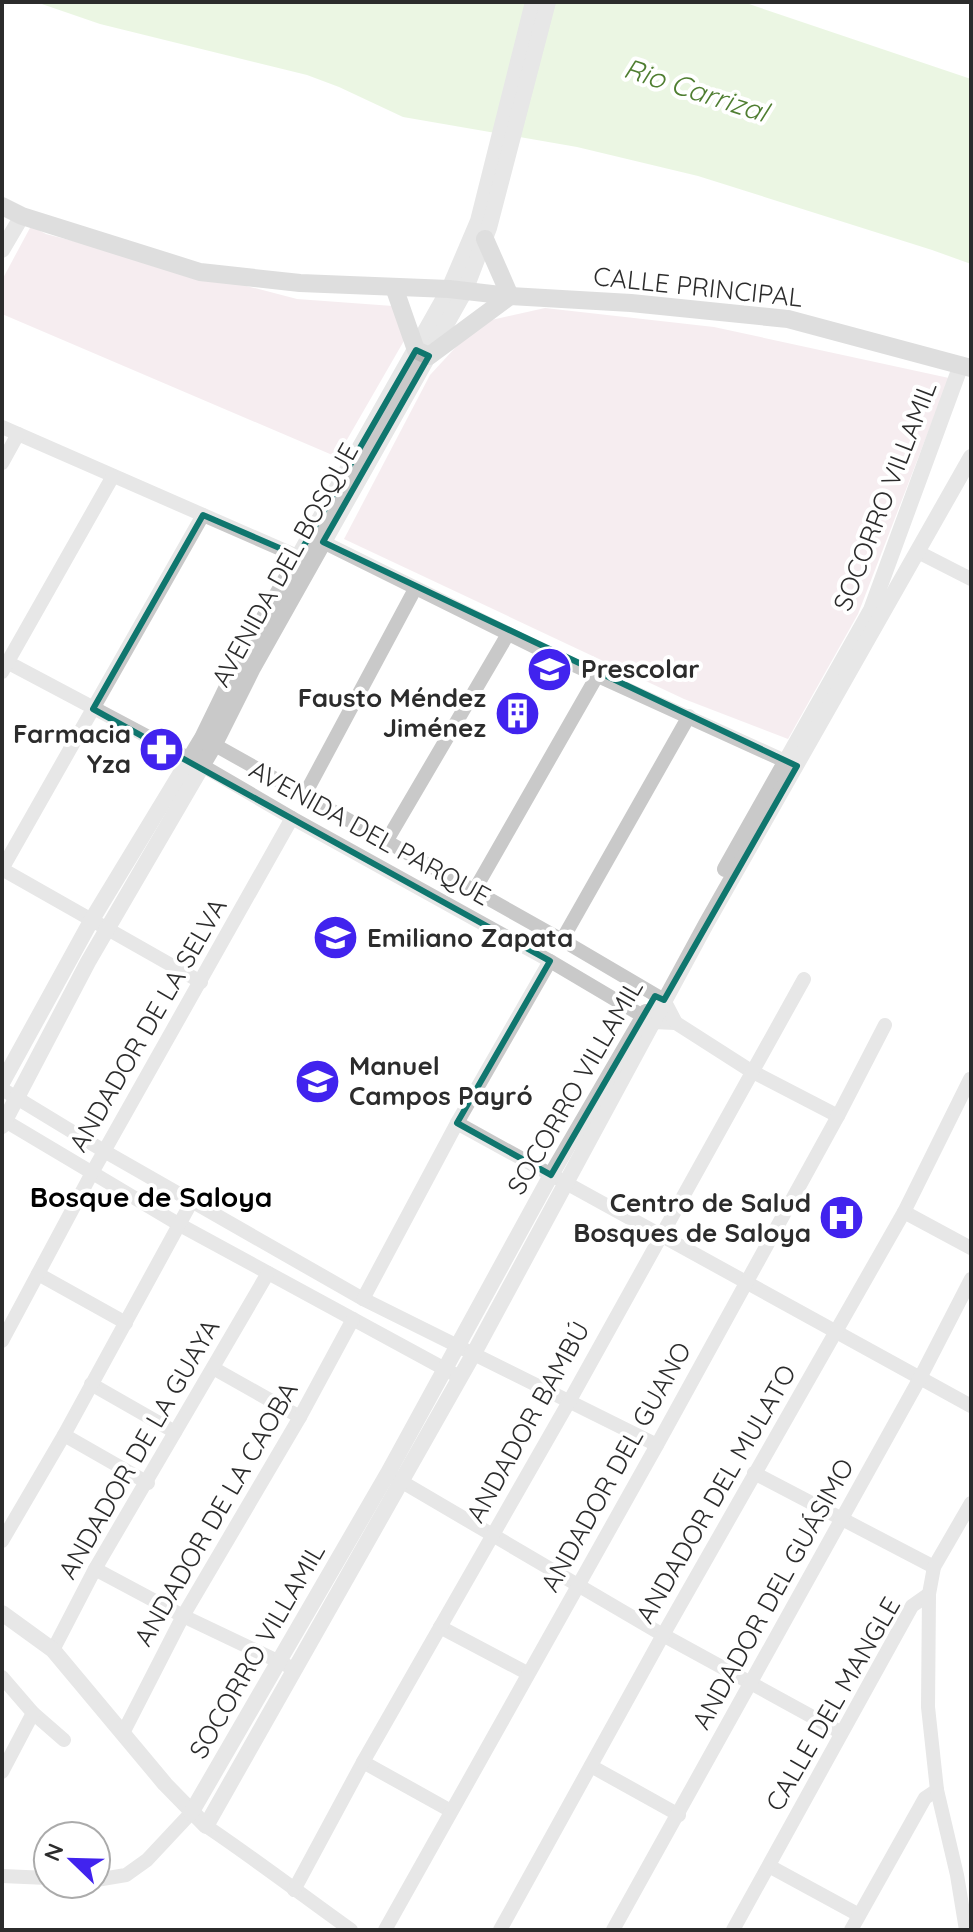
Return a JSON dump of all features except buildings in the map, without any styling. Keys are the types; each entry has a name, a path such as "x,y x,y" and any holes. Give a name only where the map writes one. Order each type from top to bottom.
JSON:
{"main road":[{"name":"CALLE PRINCIPAL","path":"2,206 22,216 200,272 300,283 457,290 631,303 788,319 966,367"},
{"path":"394,287 422,353 510,296 484,229"}],"street":[{"name":"AVENIDA DEL BOSQUE","path":"484,229 533,2"},
{"name":"AVENIDA DEL BOSQUE","path":"3,1122 208,741 240,660 305,559 457,290 484,229 548,2"},
{"path":"2,250 22,216"},
{"name":"AVENIDA DEL BOSQUE","path":"305,559 323,542 422,353"},
{"name":"SOCORRO VILLAMIL","path":"206,1826 295,1670 395,1478 791,763 871,610 966,367"},
{"path":"2,427 305,559"},
{"path":"2,463 18,434"},
{"name":"SOCORRO VILLAMIL","path":"791,763 970,461"},
{"path":"5,667 113,476"},
{"path":"201,982 2,869 203,515"},
{"path":"323,542 508,634 791,763"},
{"path":"918,552 971,579"},
{"path":"304,796 415,589"},
{"path":"386,842 508,634"},
{"name":"AVENIDA DEL PARQUE","path":"5,667 196,762 648,1019"},
{"path":"474,891 597,676"},
{"path":"562,940 689,716"},
{"name":"AVENIDA DEL PARQUE","path":"208,741 660,998"},
{"name":"AVENIDA DEL BOSQUE","path":"2,1086 91,921 196,762"},
{"name":"ANDADOR DE LA SELVA","path":"2,1341 104,1151 292,818"},
{"path":"363,1299 457,1123 550,961"},
{"name":"ANDADOR BAMBÚ","path":"294,1890 804,979"},
{"path":"660,998 676,1023"},
{"path":"648,1019 676,1023 751,1071 838,1116"},
{"name":"ANDADOR DEL GUANO","path":"385,1930 747,1283 885,1025"},
{"name":"ANDADOR DEL MULATO","path":"500,1930 754,1473 904,1212 970,1079"},
{"path":"2,1086 17,1099 104,1151 363,1299 657,1445"},
{"path":"3,1122 93,1171 180,1225 453,1373"},
{"path":"457,1123 971,1406"},
{"path":"2,1541 64,1435 192,1201"},
{"path":"904,1212 971,1248"},
{"name":"ANDADOR DE LA GUAYA","path":"53,1650 95,1569 268,1273"},
{"path":"38,1274 126,1323"},
{"name":"ANDADOR DEL GUÁSIMO","path":"613,1930 920,1378 971,1279"},
{"name":"ANDADOR DE LA CAOBA","path":"123,1733 183,1616 300,1417 353,1319"},
{"path":"213,1368 300,1417"},
{"path":"91,1384 175,1432"},
{"path":"64,1435 148,1483"},
{"path":"754,1473 934,1567"},
{"path":"395,1478 663,1635 840,1732"},
{"name":"SOCORRO VILLAMIL","path":"191,1813 279,1662 395,1478"},
{"name":"CALLE DEL MANGLE","path":"733,1930 912,1606 929,1594 934,1567 971,1503"},
{"path":"95,1569 295,1670"},
{"path":"929,1594 928,1707 937,1790 966,1930"},
{"path":"2,1613 53,1650 191,1813 351,1930"},
{"path":"440,1627 527,1673"},
{"path":"2,1677 33,1713 64,1740"},
{"path":"2,1772 33,1713"},
{"path":"363,1762 451,1811"},
{"path":"591,1766 679,1815"},
{"path":"851,1930 925,1798 937,1790"},
{"path":"112,1877 126,1875 147,1860 191,1813"},
{"path":"769,1866 859,1915"},
{"path":"2,1876 32,1877"}],"highlighted area":[{"path":"416,350 429,356 323,542 797,766 664,1000 655,996 551,1175 457,1123 550,961 93,709 203,515 298,556"}],"shaded area":[{"path":"31,226 46,234 297,299 393,306 405,339 337,457 2,314 2,280"},
{"path":"545,308 714,327 949,378 858,614 788,739 684,699 344,539 430,375 478,323"}],"water":[{"name":"Rio Carrizal","path":"36,2 743,2 971,79 971,264 698,176 577,147 403,117 307,75 100,24"}],"place":[{"name":"Prescolar","path":"550,669"},
{"name":"Fausto Méndez Jiménez","path":"517,713"},
{"name":"Farmacia Yza","path":"162,749"},
{"name":"Emiliano Zapata","path":"336,938"},
{"name":"Manuel Campos Payró","path":"318,1081"},
{"name":"Centro de Salud Bosques de Saloya","path":"842,1218"}],"district":[{"name":"Bosque de Saloya","path":"151,1197"}]}
